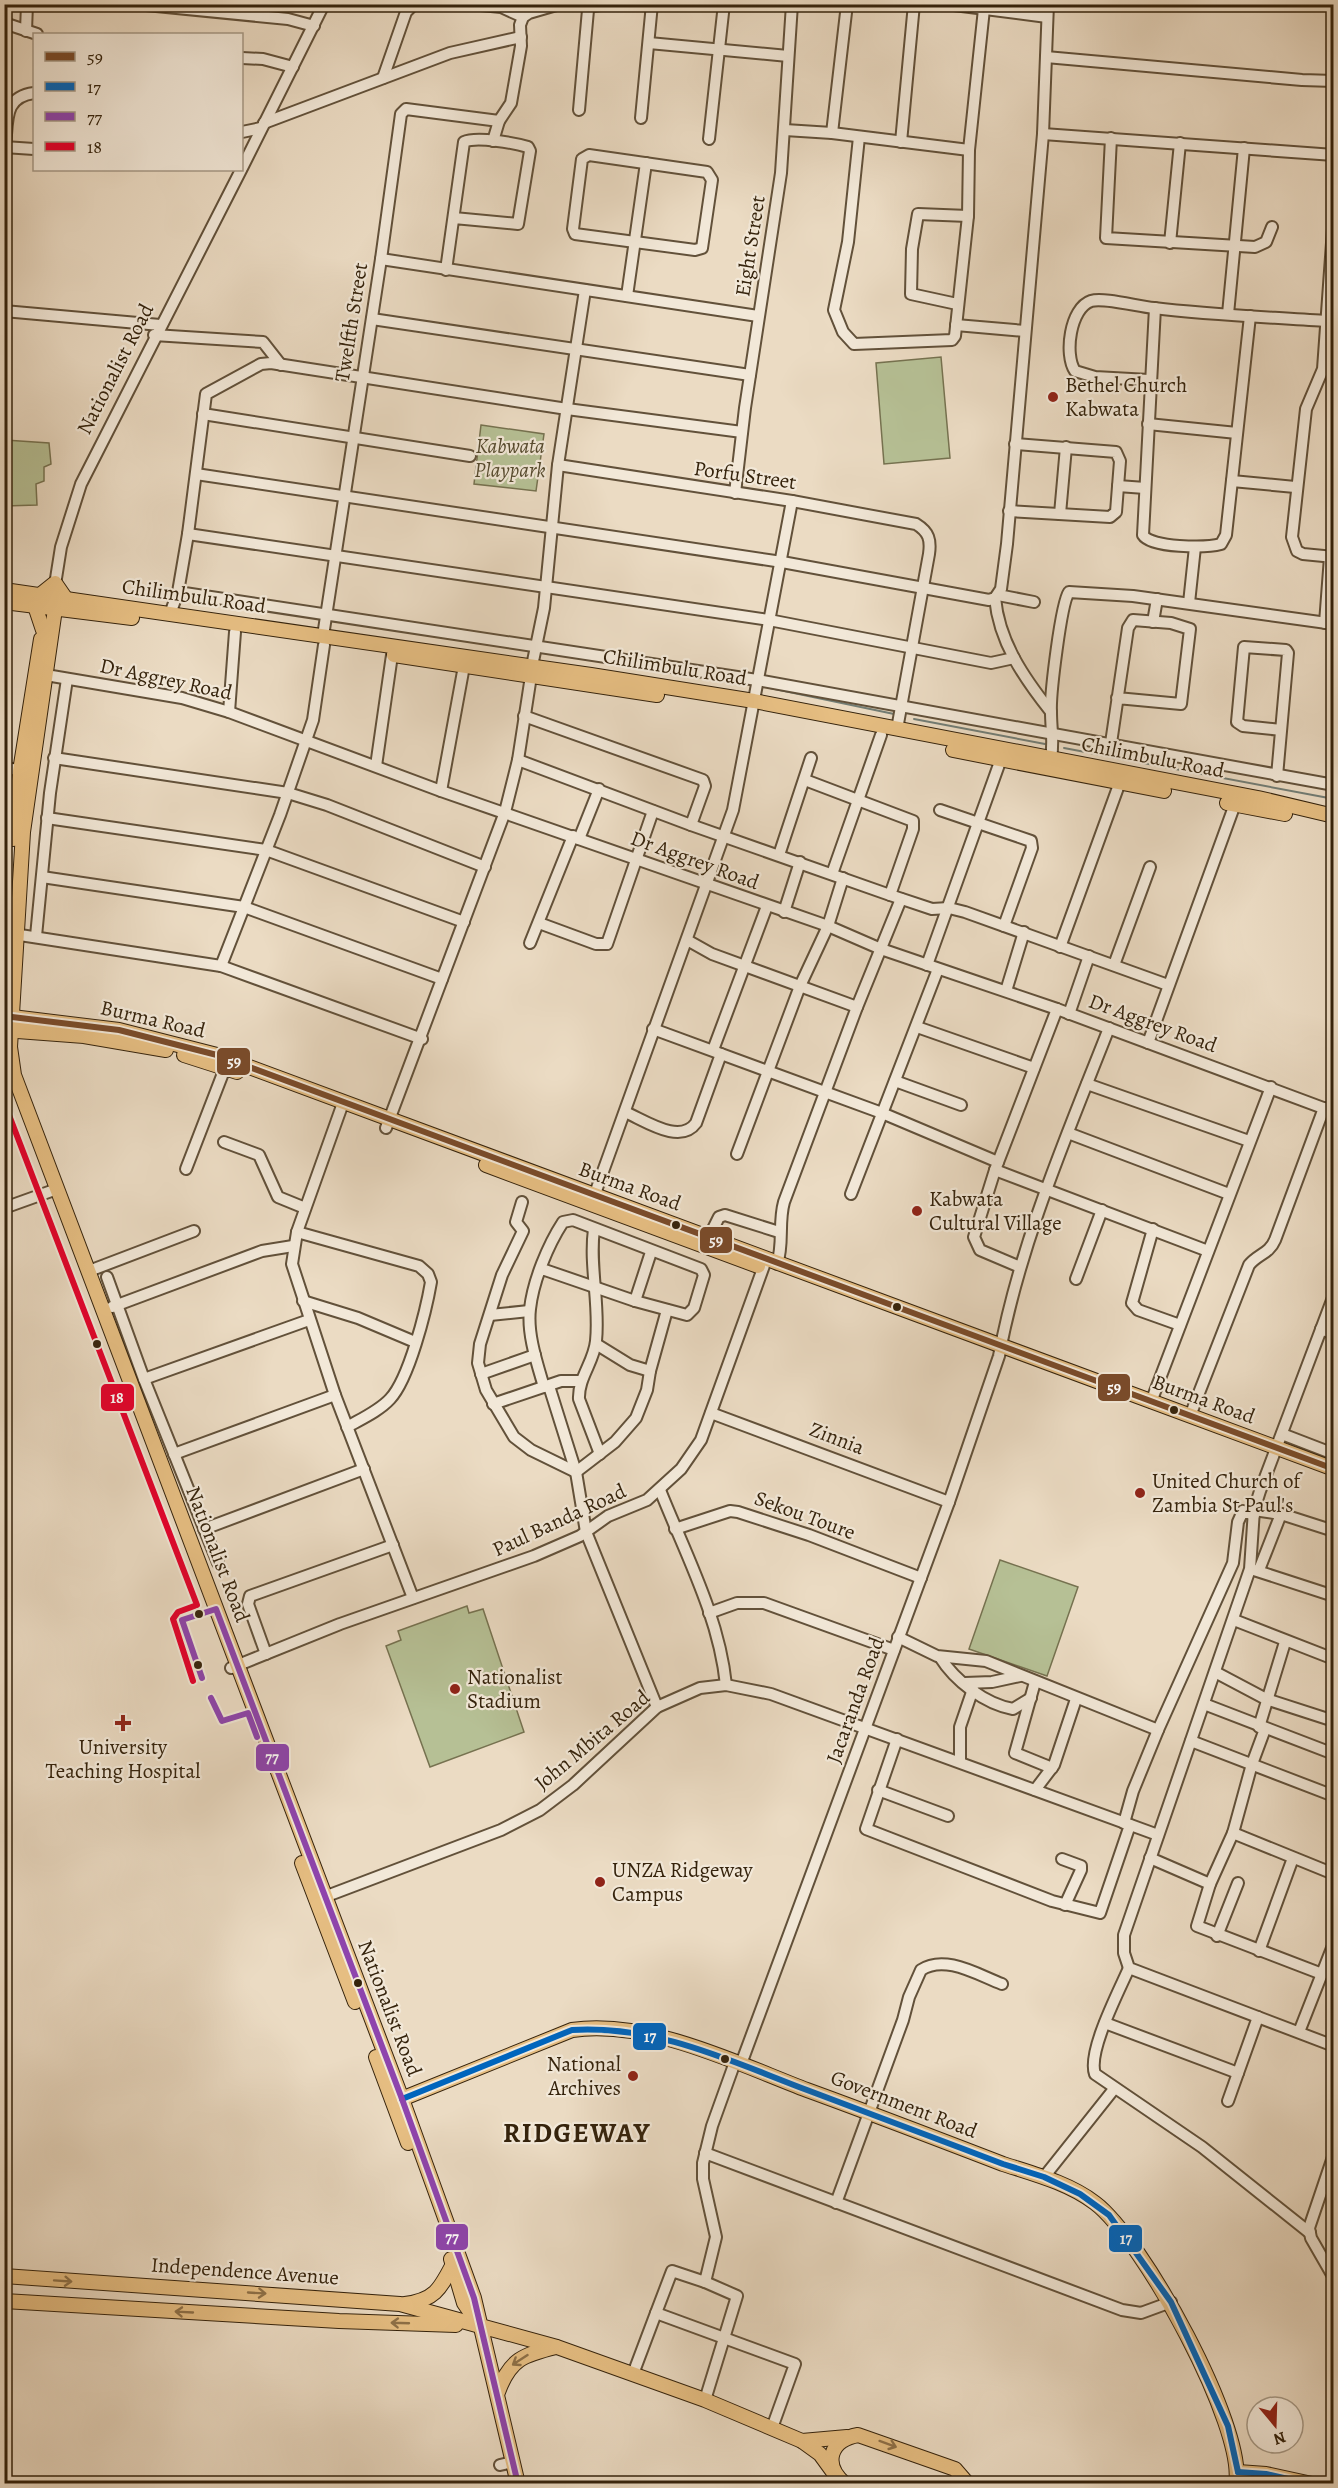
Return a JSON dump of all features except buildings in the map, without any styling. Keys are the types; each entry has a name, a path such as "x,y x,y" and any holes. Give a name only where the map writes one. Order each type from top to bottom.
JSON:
{"main road":[{"name":"Chilimbulu Road","path":"4,590 52,601 235,633 323,640 392,655 464,666 532,671"},
{"name":"Chilimbulu Road","path":"4,602 52,601 170,614 323,640 753,705 1051,758 1334,816"},
{"name":"Nationalist Road","path":"52,601 13,843 10,928 12,996 8,1023 8,1069 16,1083 53,1191 234,1666"},
{"path":"47,629 52,601"},
{"name":"Chilimbulu Road","path":"753,705 881,735 1334,825"},
{"name":"Nationalist Road","path":"4,976 10,928"},
{"path":"12,996 18,1010 30,1019"},
{"name":"Burma Road","path":"8,1023 30,1019 148,1036 216,1055 341,1107"},
{"name":"Burma Road","path":"8,1023 38,1032 159,1047 341,1107 1275,1453 1334,1469"},
{"path":"8,1069 19,1042 38,1032"},
{"name":"Nationalist Road","path":"53,1191 104,1310 320,1898 474,2298 479,2325"},
{"name":"Burma Road","path":"593,1201 709,1237 769,1264"},
{"name":"Burma Road","path":"1000,1352 1190,1416 1334,1479"},
{"name":"Government Road","path":"398,2101 554,2036 596,2026 644,2034 738,2063 1003,2164 1044,2177 1095,2202 1109,2215 1171,2302 1232,2438 1237,2478"},
{"name":"Nationalist Road","path":"398,2101 464,2302 479,2325"},
{"path":"400,2304 421,2302 430,2297 440,2287 453,2264"},
{"name":"Independence Avenue","path":"4,2277 400,2304 557,2347 705,2400 802,2442 820,2454 839,2481"},
{"path":"162,2288 162,2311"},
{"name":"Independence Avenue","path":"4,2301 162,2311 479,2325"},
{"path":"479,2325 498,2392 506,2463 518,2484"},
{"path":"498,2392 507,2371 514,2363 534,2352 557,2347"},
{"path":"802,2442 858,2435 955,2469 968,2483"},
{"name":"Independence Avenue","path":"839,2481 831,2465 832,2452 847,2437"},
{"path":"1232,2438 1246,2459 1266,2474"},
{"path":"1237,2478 1266,2474 1312,2484"}],"street":[{"path":"4,23 31,33 27,4"},
{"path":"136,4 288,20 314,26"},
{"name":"Nationalist Road","path":"243,165 324,4"},
{"path":"383,78 406,12 414,4"},
{"path":"471,4 501,7 523,17"},
{"path":"493,141 499,121 511,103 521,37 520,25 523,17 560,4"},
{"path":"579,110 588,10 592,6 609,4"},
{"path":"641,118 652,4"},
{"path":"709,139 724,4"},
{"name":"Eight Street","path":"735,493 758,316 781,174 792,4"},
{"path":"832,133 847,4"},
{"path":"901,142 914,4"},
{"path":"946,4 1047,17"},
{"path":"1048,4 1043,134 1010,511 1003,580 996,597 998,619 1014,658 1051,712"},
{"path":"860,137 848,242 834,310 836,319 854,344 952,340 956,325 968,216 969,150 984,9"},
{"path":"243,132 467,47 483,48 521,37"},
{"path":"649,43 788,56"},
{"path":"1046,57 1302,81 1334,81"},
{"path":"243,58 263,59 293,67"},
{"path":"33,93 22,95 12,103 5,147 33,149"},
{"name":"Twelfth Street","path":"221,966 288,793 313,720 325,616 402,111 499,121"},
{"path":"785,130 832,133 969,150"},
{"path":"1043,134 1334,155"},
{"path":"1112,138 1106,237 1170,243 1262,246 1272,227"},
{"path":"446,270 464,142 468,140 493,141 528,147 530,152 518,224 454,218"},
{"path":"1170,243 1180,143"},
{"path":"1228,314 1244,148"},
{"path":"589,155 646,164 707,172 711,175 702,248 695,250 575,234 573,229 582,159 589,155"},
{"path":"627,296 646,164"},
{"name":"Nationalist Road","path":"52,601 61,547 81,484 157,330 240,171"},
{"path":"957,304 911,294 912,249 918,214 968,216"},
{"path":"1051,758 1054,735 1051,712 1060,636 1069,592 1157,599 1329,623 1332,557 1303,554 1293,545 1295,487 1306,409 1328,370 1324,321 1334,215"},
{"path":"381,259 758,316"},
{"path":"388,1124 422,1039 442,979 505,812 518,760 538,646 558,465 585,290"},
{"path":"1149,380 1095,376 1075,371 1069,352 1070,335 1075,319 1088,302 1095,300 1155,308 1324,321"},
{"path":"1155,308 1149,380 1144,538 1152,542 1195,547 1210,546 1225,540 1250,316"},
{"path":"4,311 263,342 281,364"},
{"path":"372,319 750,375"},
{"path":"956,325 1025,331"},
{"path":"170,614 178,592 188,534 206,394 261,364 281,364 567,409 742,432"},
{"path":"203,414 470,456"},
{"path":"1148,424 1238,433"},
{"path":"1010,511 1110,517 1116,512 1120,461 1116,452 1015,444"},
{"path":"1060,514 1066,447"},
{"name":"Porfu Street","path":"558,465 792,501 916,524 925,530 931,544 924,589"},
{"path":"196,474 343,498 782,562 989,600 996,597 1034,602"},
{"path":"1232,481 1295,487"},
{"path":"1118,486 1145,488"},
{"path":"593,1201 653,1029 725,837 738,790 792,501"},
{"path":"188,534 769,620 991,663 1014,658"},
{"path":"1189,603 1195,547"},
{"path":"897,729 924,589"},
{"path":"178,592 757,680 1334,785"},
{"path":"1153,622 1157,599"},
{"path":"1112,743 1117,698 1130,622 1133,620 1153,622 1190,629 1180,704 1117,698"},
{"path":"229,712 235,633"},
{"path":"1277,776 1288,653 1286,650 1244,647 1237,722 1243,726 1281,730"},
{"path":"376,766 392,655"},
{"path":"441,791 464,666"},
{"name":"Dr Aggrey Road","path":"41,674 182,698 229,712 441,791 828,926 881,949 1057,1009 1329,1110"},
{"path":"36,936 54,758 67,679"},
{"path":"524,716 703,780 705,786 690,825"},
{"path":"737,1154 800,986 828,926 837,876 858,799 881,735"},
{"path":"54,758 288,793 327,805 485,867"},
{"path":"779,855 811,758"},
{"path":"851,1194 916,1027 950,908 1001,759"},
{"path":"518,760 690,825 901,899 932,909 950,908 1024,932 1168,985"},
{"path":"4,768 25,771"},
{"path":"805,780 913,821 913,829 890,895"},
{"path":"1060,947 1120,782"},
{"path":"530,943 599,789"},
{"path":"1149,1043 1235,804"},
{"path":"940,810 1027,838 1032,844 1004,926"},
{"path":"539,923 596,944 607,945 653,811"},
{"path":"47,818 266,850 464,922"},
{"path":"784,912 800,862"},
{"path":"1114,965 1150,867"},
{"path":"42,877 244,907 442,979"},
{"name":"Paul Banda Road","path":"234,1666 413,1598 501,1569 586,1532 599,1521 641,1503 660,1490 692,1455 711,1413 769,1264 780,1253 779,1232 784,1202 856,1007 901,899"},
{"path":"625,1113 677,1133 691,1130 703,1105 717,1052 767,906"},
{"path":"10,928 36,936 221,966 422,1039"},
{"path":"1006,991 1024,932"},
{"path":"687,940 712,954 856,1007"},
{"path":"1070,1014 1089,956"},
{"path":"1020,1267 980,1250 975,1244 974,1237 997,1166 1057,1009"},
{"path":"916,1027 1034,1068"},
{"name":"Jacaranda Road","path":"705,2282 716,2237 703,2179 705,2153 949,1502 1000,1352 1020,1267 1046,1190 1109,1028"},
{"path":"653,1029 882,1113 1046,1190 1208,1251"},
{"path":"186,1169 225,1068"},
{"path":"896,1081 961,1105"},
{"path":"1087,1084 1249,1141"},
{"path":"1151,1402 1270,1087"},
{"path":"341,1107 297,1232 292,1264 335,1395 413,1598"},
{"path":"1190,1416 1249,1265 1256,1257 1270,1250 1329,1110"},
{"path":"1068,1133 1229,1194"},
{"path":"224,1142 260,1155 278,1197 305,1208"},
{"path":"4,1208 53,1191"},
{"path":"522,1202 516,1222 523,1231 502,1275 477,1356 481,1374 493,1404 507,1427 521,1443 576,1472"},
{"path":"1076,1278 1102,1210"},
{"path":"709,1237 719,1217 725,1215 779,1232"},
{"path":"542,1269 687,1315 692,1312 704,1273 700,1269 573,1220 563,1222 542,1269 530,1311 535,1355 576,1472 586,1532 657,1707"},
{"path":"594,1229 592,1244 596,1344 581,1381 579,1399 600,1454"},
{"path":"1153,1229 1132,1303 1138,1310 1180,1325"},
{"path":"89,1271 194,1231"},
{"path":"297,1232 419,1266 428,1274 431,1282 415,1342 403,1376 390,1399 347,1427"},
{"path":"104,1310 262,1251 293,1246"},
{"path":"635,1300 651,1252"},
{"path":"107,1277 144,1380 218,1563"},
{"path":"1254,1570 1254,1513 1334,1295"},
{"path":"303,1301 358,1318 415,1342"},
{"path":"576,1472 629,1428 636,1418 647,1390 667,1310"},
{"path":"490,1315 530,1311"},
{"path":"144,1380 309,1320"},
{"path":"1321,1329 1334,1334"},
{"path":"596,1344 630,1365 650,1371"},
{"path":"481,1374 535,1355"},
{"path":"493,1404 561,1381 581,1381"},
{"path":"174,1454 335,1395"},
{"name":"Zinnia","path":"711,1413 949,1502"},
{"path":"1282,1434 1334,1454"},
{"path":"204,1529 364,1469"},
{"path":"660,1490 710,1613 721,1652 726,1685"},
{"path":"897,1739 866,1829 1065,1905 1100,1913 1127,1824 1133,1791 1233,1563 1238,1522 1243,1511 1281,1514 1334,1531"},
{"name":"Sekou Toure","path":"675,1529 721,1514 738,1512 809,1535 921,1578"},
{"path":"1281,1514 1254,1570 1234,1620 1124,1935 1124,1953 1129,1968 1106,2023 1094,2070 1098,2077 1114,2089 1202,2146 1310,2233 1334,2278"},
{"path":"266,1654 248,1604 250,1596 393,1545"},
{"path":"1254,1570 1334,1596"},
{"path":"710,1613 737,1602 764,1603 894,1650"},
{"path":"1234,1620 1285,1642 1334,1659"},
{"path":"898,1637 940,1657 981,1660 1158,1730"},
{"path":"1285,1642 1266,1700 1262,1728 1233,1833 1210,1884 1197,1926 1217,1936 1322,1974"},
{"path":"940,1657 951,1674 987,1699 1011,1709 1031,1698"},
{"path":"1215,1672 1266,1700 1334,1721"},
{"path":"969,1686 1021,1676"},
{"path":"1035,1682 1015,1754 1052,1768"},
{"name":"John Mbita Road","path":"320,1898 501,1830 540,1810 573,1785 657,1707 700,1688 726,1685 771,1694 1158,1835"},
{"path":"960,1762 960,1727 969,1686"},
{"path":"1035,1790 1052,1768 1076,1699"},
{"path":"1204,1704 1334,1754"},
{"path":"1191,1742 1334,1796"},
{"path":"878,1790 948,1816"},
{"path":"1233,1833 1334,1874"},
{"path":"1150,1858 1210,1884"},
{"path":"1259,1951 1293,1858"},
{"path":"1062,1859 1081,1866 1082,1870 1065,1905"},
{"path":"1217,1936 1238,1883"},
{"path":"1299,2032 1334,1943"},
{"path":"836,2203 921,1970 935,1964 951,1965 1002,1984"},
{"path":"1129,1968 1334,2046"},
{"path":"1228,2102 1258,2017"},
{"path":"1106,2023 1238,2073"},
{"path":"1044,2177 1114,2089"},
{"path":"705,2153 1122,2310 1145,2312 1171,2302"},
{"path":"1310,2233 1310,2220 1334,2154"},
{"path":"633,2374 672,2271 705,2282 737,2296 705,2400"},
{"path":"656,2313 796,2364 772,2428"}],"green space":[{"path":"941,357 950,458 884,464 876,363"},
{"name":"Kabwata Playpark","path":"481,425 544,434 536,491 474,484"},
{"path":"5,440 49,443 51,464 44,467 44,481 36,484 37,505 5,506"},
{"path":"1000,1560 1078,1587 1047,1676 969,1649"},
{"name":"Nationalist Stadium","path":"467,1606 469,1613 483,1609 524,1732 430,1767 386,1646 401,1640 398,1631"}],"waterway":[{"path":"770,688 894,714"},
{"path":"914,719 1045,744"},
{"path":"1064,748 1334,799"}],"transit line":[{"name":"59","path":"4,1016 119,1030 217,1055 1334,1469"},
{"name":"18","path":"4,1102 197,1605 178,1612 173,1619 193,1681"},
{"name":"77","path":"202,1678 182,1620 216,1609 402,2099 474,2298 518,2484"},
{"name":"77","path":"211,1698 222,1721 248,1713 257,1737"},
{"name":"17","path":"402,2099 572,2030 634,2033 663,2039 721,2057 1003,2164 1044,2177 1080,2194 1109,2215 1171,2302 1228,2426 1238,2472"},
{"name":"17","path":"1238,2472 1266,2474 1310,2484"}],"place":[{"name":"Bethel Church Kabwata","path":"1053,397"},
{"name":"Kabwata Cultural Village","path":"917,1211"},
{"name":"United Church of Zambia St Paul's","path":"1140,1493"},
{"name":"Nationalist Stadium","path":"455,1689"},
{"name":"University Teaching Hospital","path":"123,1723"},
{"name":"UNZA Ridgeway Campus","path":"600,1882"},
{"name":"National Archives","path":"633,2076"}],"district":[{"name":"RIDGEWAY","path":"577,2133"}]}
